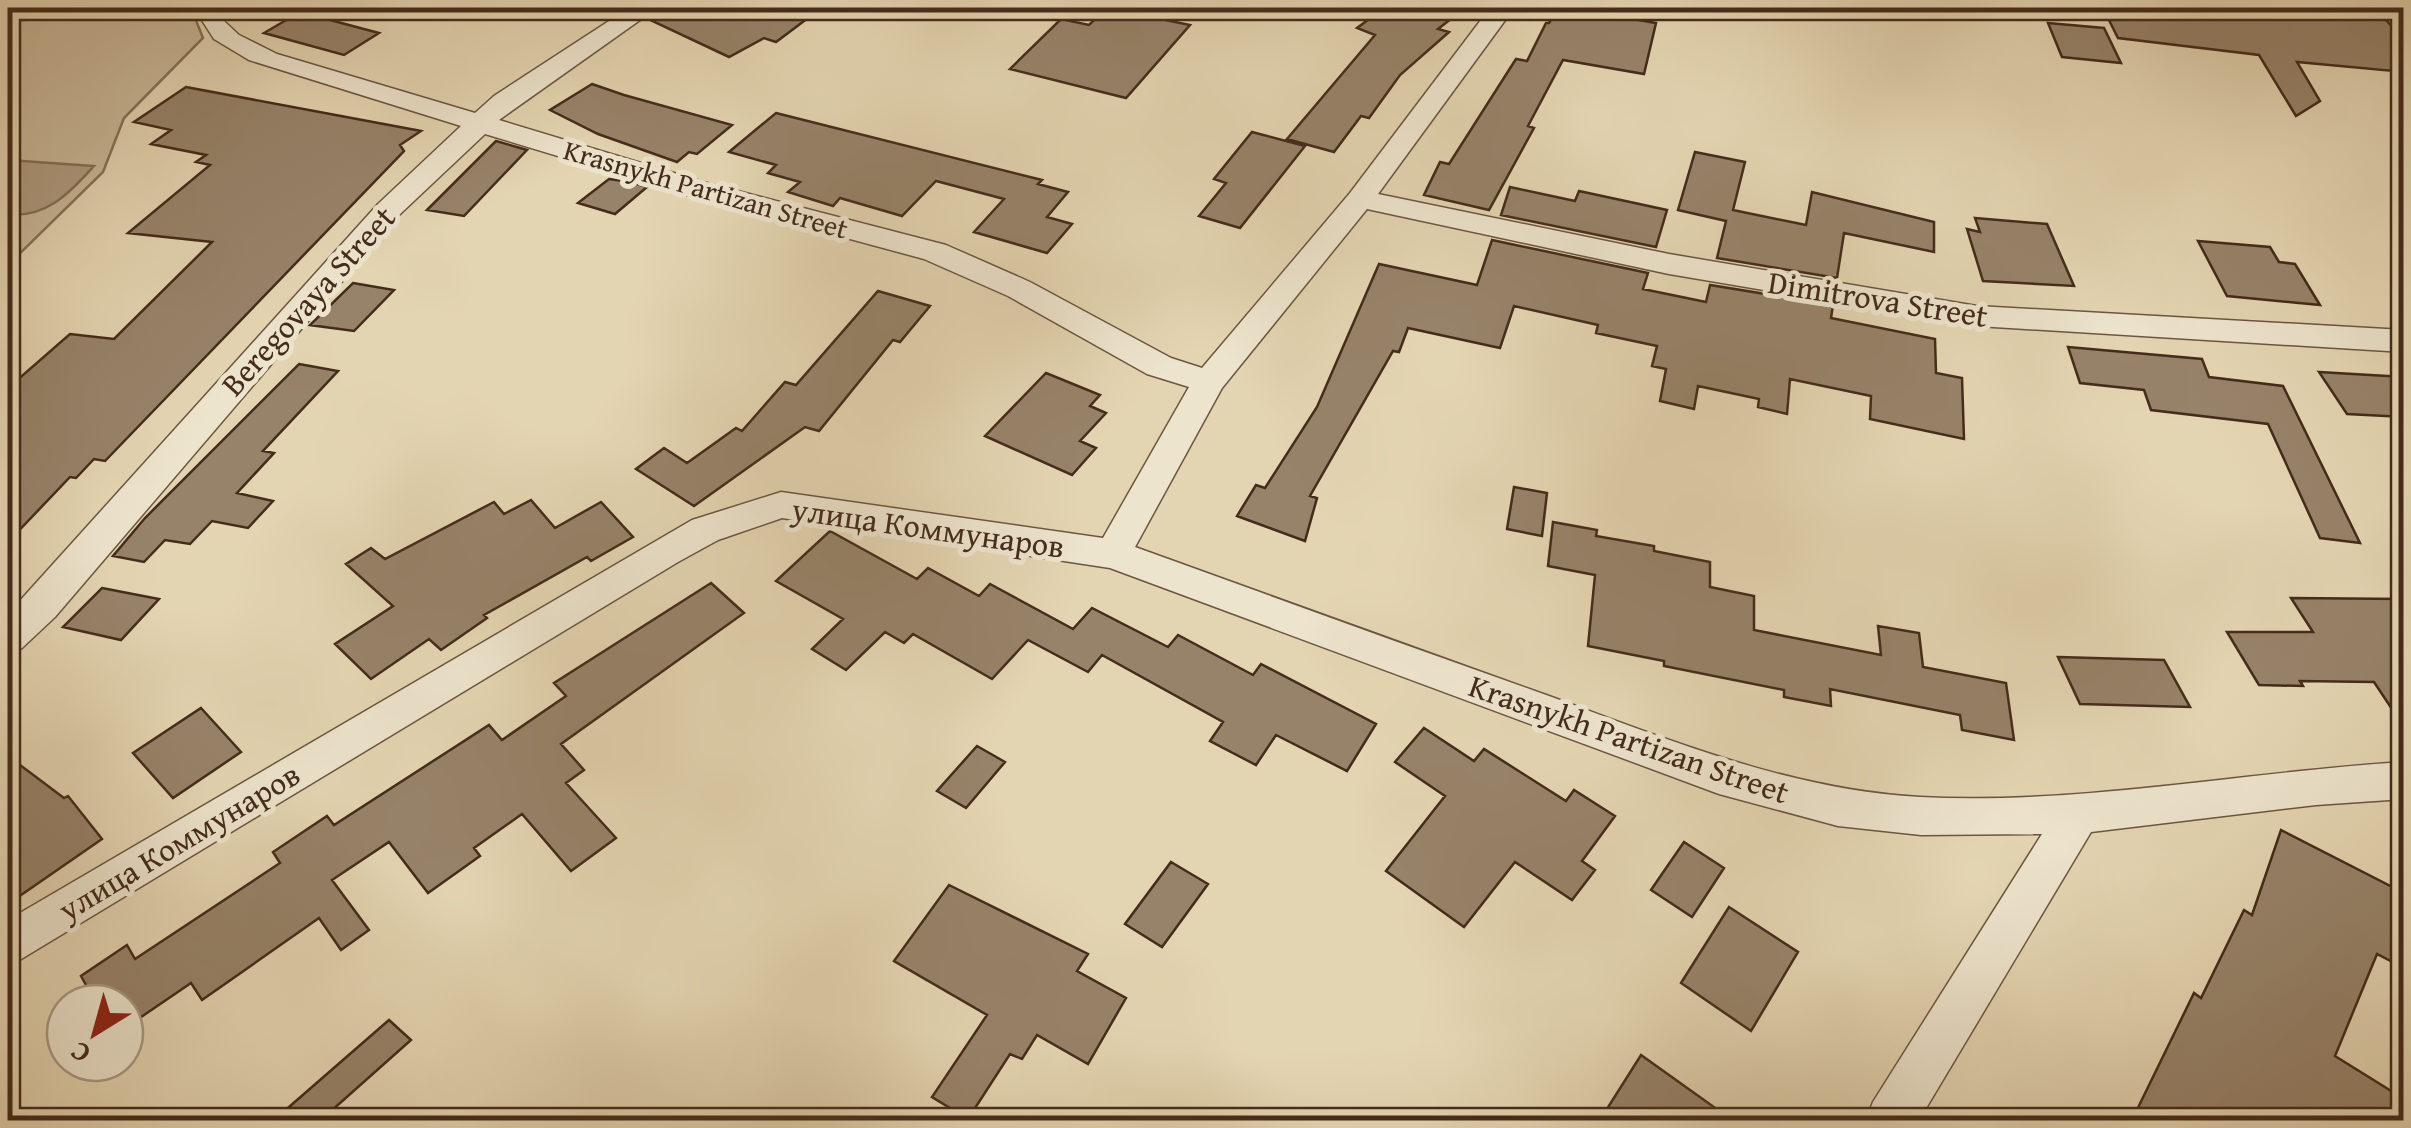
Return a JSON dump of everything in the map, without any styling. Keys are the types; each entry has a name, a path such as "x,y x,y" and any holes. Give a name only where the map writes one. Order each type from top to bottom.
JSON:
{"street":[{"name":"Krasnykh Partizan Street","path":"206,8 212,26 246,50 476,124 935,252 1020,289 1146,359 1208,382"},
{"name":"Beregovaya Street","path":"8,637 41,606 348,252 476,124 528,84 646,8"},
{"path":"1113,554 1208,382 1360,199 1502,8"},
{"name":"Dimitrova Street","path":"1360,199 1669,264 1977,316 2404,341"},
{"name":"улица Коммунаров","path":"8,945 665,552 740,516 780,506 833,510 1113,554"},
{"name":"Krasnykh Partizan Street","path":"1113,554 1780,795 1838,808 1920,816 2078,814 2316,786 2404,780"},
{"path":"1891,1120 2078,814"}],"shaded area":[{"path":"8,8 125,8 97,15 8,21"},
{"path":"125,8 191,8 203,38 124,118 103,172 8,265 8,21 97,15"},
{"path":"8,160 94,166 46,208 8,215"}],"building":[{"path":"660,8 771,8 808,18 776,42 764,38 729,57 648,19"},
{"path":"1107,8 1190,25 1126,98 1010,69 1061,19 1089,25"},
{"path":"1384,8 1465,8 1438,29 1449,32 1400,75 1369,118 1361,116 1334,152 1287,139 1375,35 1357,28"},
{"path":"1558,8 1606,8 1603,14 1656,23 1644,74 1563,60 1528,126 1534,128 1489,210 1424,195 1440,162 1449,164 1516,59 1527,61"},
{"path":"2103,8 2235,8 2386,20 2404,40 2404,72 2297,62 2320,101 2296,116 2259,55 2118,38"},
{"path":"300,12 379,33 344,55 264,33"},
{"path":"2048,23 2104,28 2121,63 2062,57"},
{"path":"592,84 732,125 697,154 689,152 677,162 598,134 550,110"},
{"path":"186,87 421,131 400,145 404,151 105,461 94,459 76,478 70,477 8,542 8,388 70,334 114,339 212,242 128,233 210,165 196,162 206,155 151,144 171,130 134,122"},
{"path":"776,113 1042,180 1038,184 1068,192 1047,217 1072,224 1047,253 974,232 1004,199 936,181 902,216 840,198 833,206 788,192 800,182 768,173 776,165 729,152"},
{"path":"1252,132 1305,146 1240,228 1199,216 1226,183 1214,179"},
{"path":"496,141 527,150 464,216 427,210"},
{"path":"1695,152 1745,162 1733,210 1806,225 1812,192 1934,222 1934,252 1844,233 1837,278 1717,258 1726,221 1678,210"},
{"path":"609,179 647,187 615,214 578,203"},
{"path":"1510,187 1575,201 1579,191 1667,210 1656,247 1501,215"},
{"path":"1975,218 2047,224 2074,286 1983,281 1967,229 1980,232"},
{"path":"1492,240 1648,273 1643,289 1706,302 1710,285 1833,305 1831,318 1935,339 1936,373 1962,378 1964,439 1870,419 1871,396 1790,379 1787,414 1758,407 1759,399 1698,386 1694,409 1660,401 1666,369 1652,366 1657,346 1596,333 1598,325 1514,306 1500,348 1408,328 1399,352 1393,351 1310,496 1317,498 1305,541 1237,516 1256,485 1265,488 1317,407 1379,264 1477,285"},
{"path":"2198,241 2270,247 2279,262 2295,264 2320,305 2227,296"},
{"path":"353,283 394,290 354,331 310,325"},
{"path":"878,291 930,306 900,342 893,340 819,431 805,427 694,506 636,469 664,448 687,463 736,428 742,431 785,382 796,385"},
{"path":"2068,347 2202,359 2209,377 2283,386 2360,543 2320,538 2268,424 2151,410 2144,390 2080,383"},
{"path":"299,364 338,371 263,451 274,453 237,493 273,501 248,528 212,521 190,544 165,540 144,562 113,556 145,518"},
{"path":"2319,372 2404,377 2404,417 2347,414"},
{"path":"1046,373 1100,395 1090,406 1106,413 1080,441 1096,448 1072,475 985,436"},
{"path":"1514,487 1547,493 1542,536 1507,529"},
{"path":"531,500 555,528 601,502 633,537 591,561 587,557 484,615 487,618 441,650 429,639 371,679 335,644 393,606 346,564 371,548 385,559 494,502 504,514"},
{"path":"1553,522 1597,530 1596,536 1654,546 1654,551 1710,562 1710,587 1754,596 1754,630 1881,655 1878,626 1919,633 1923,667 2006,683 2014,740 1962,730 1960,715 1830,689 1831,706 1784,697 1784,690 1588,646 1595,575 1548,566"},
{"path":"830,531 917,579 928,568 979,596 990,584 1073,629 1092,608 1168,647 1178,635 1253,675 1261,664 1376,724 1347,771 1276,735 1256,765 1210,741 1223,722 1102,655 1088,672 1028,640 992,679 913,634 904,643 885,632 846,670 812,649 843,619 776,581"},
{"path":"711,583 744,613 561,744 584,770 566,783 616,838 571,871 522,814 474,848 480,856 428,893 389,842 332,880 369,930 341,950 319,918 202,1000 191,983 145,1014 145,983 85,983 81,976 127,945 135,959 280,863 273,852 327,816 334,825 489,725 502,740 566,696 554,683"},
{"path":"102,588 159,599 121,640 63,627"},
{"path":"2291,598 2404,599 2404,727 2374,682 2259,685 2227,632 2313,632"},
{"path":"2058,657 2164,660 2190,707 2080,704"},
{"path":"201,708 241,752 173,798 133,753"},
{"path":"1424,728 1474,761 1484,749 1566,801 1574,790 1615,816 1582,861 1595,870 1572,900 1515,862 1464,927 1386,871 1445,796 1395,762"},
{"path":"977,746 1005,762 966,808 937,791"},
{"path":"8,756 64,798 68,796 102,839 8,904"},
{"path":"2281,830 2404,893 2404,968 2377,954 2335,1056 2404,1099 2404,1120 2132,1120 2194,993 2201,998 2244,910 2252,915"},
{"path":"1684,842 1724,868 1692,917 1651,890"},
{"path":"1171,862 1208,884 1162,947 1125,924"},
{"path":"949,885 1088,954 1077,971 1126,998 1088,1064 1037,1035 1022,1059 1010,1054 968,1119 932,1097 987,1015 894,961"},
{"path":"1729,907 1798,952 1751,1031 1681,983"},
{"path":"389,1020 411,1040 321,1120 274,1120"},
{"path":"1641,1055 1732,1120 1600,1120"}]}
